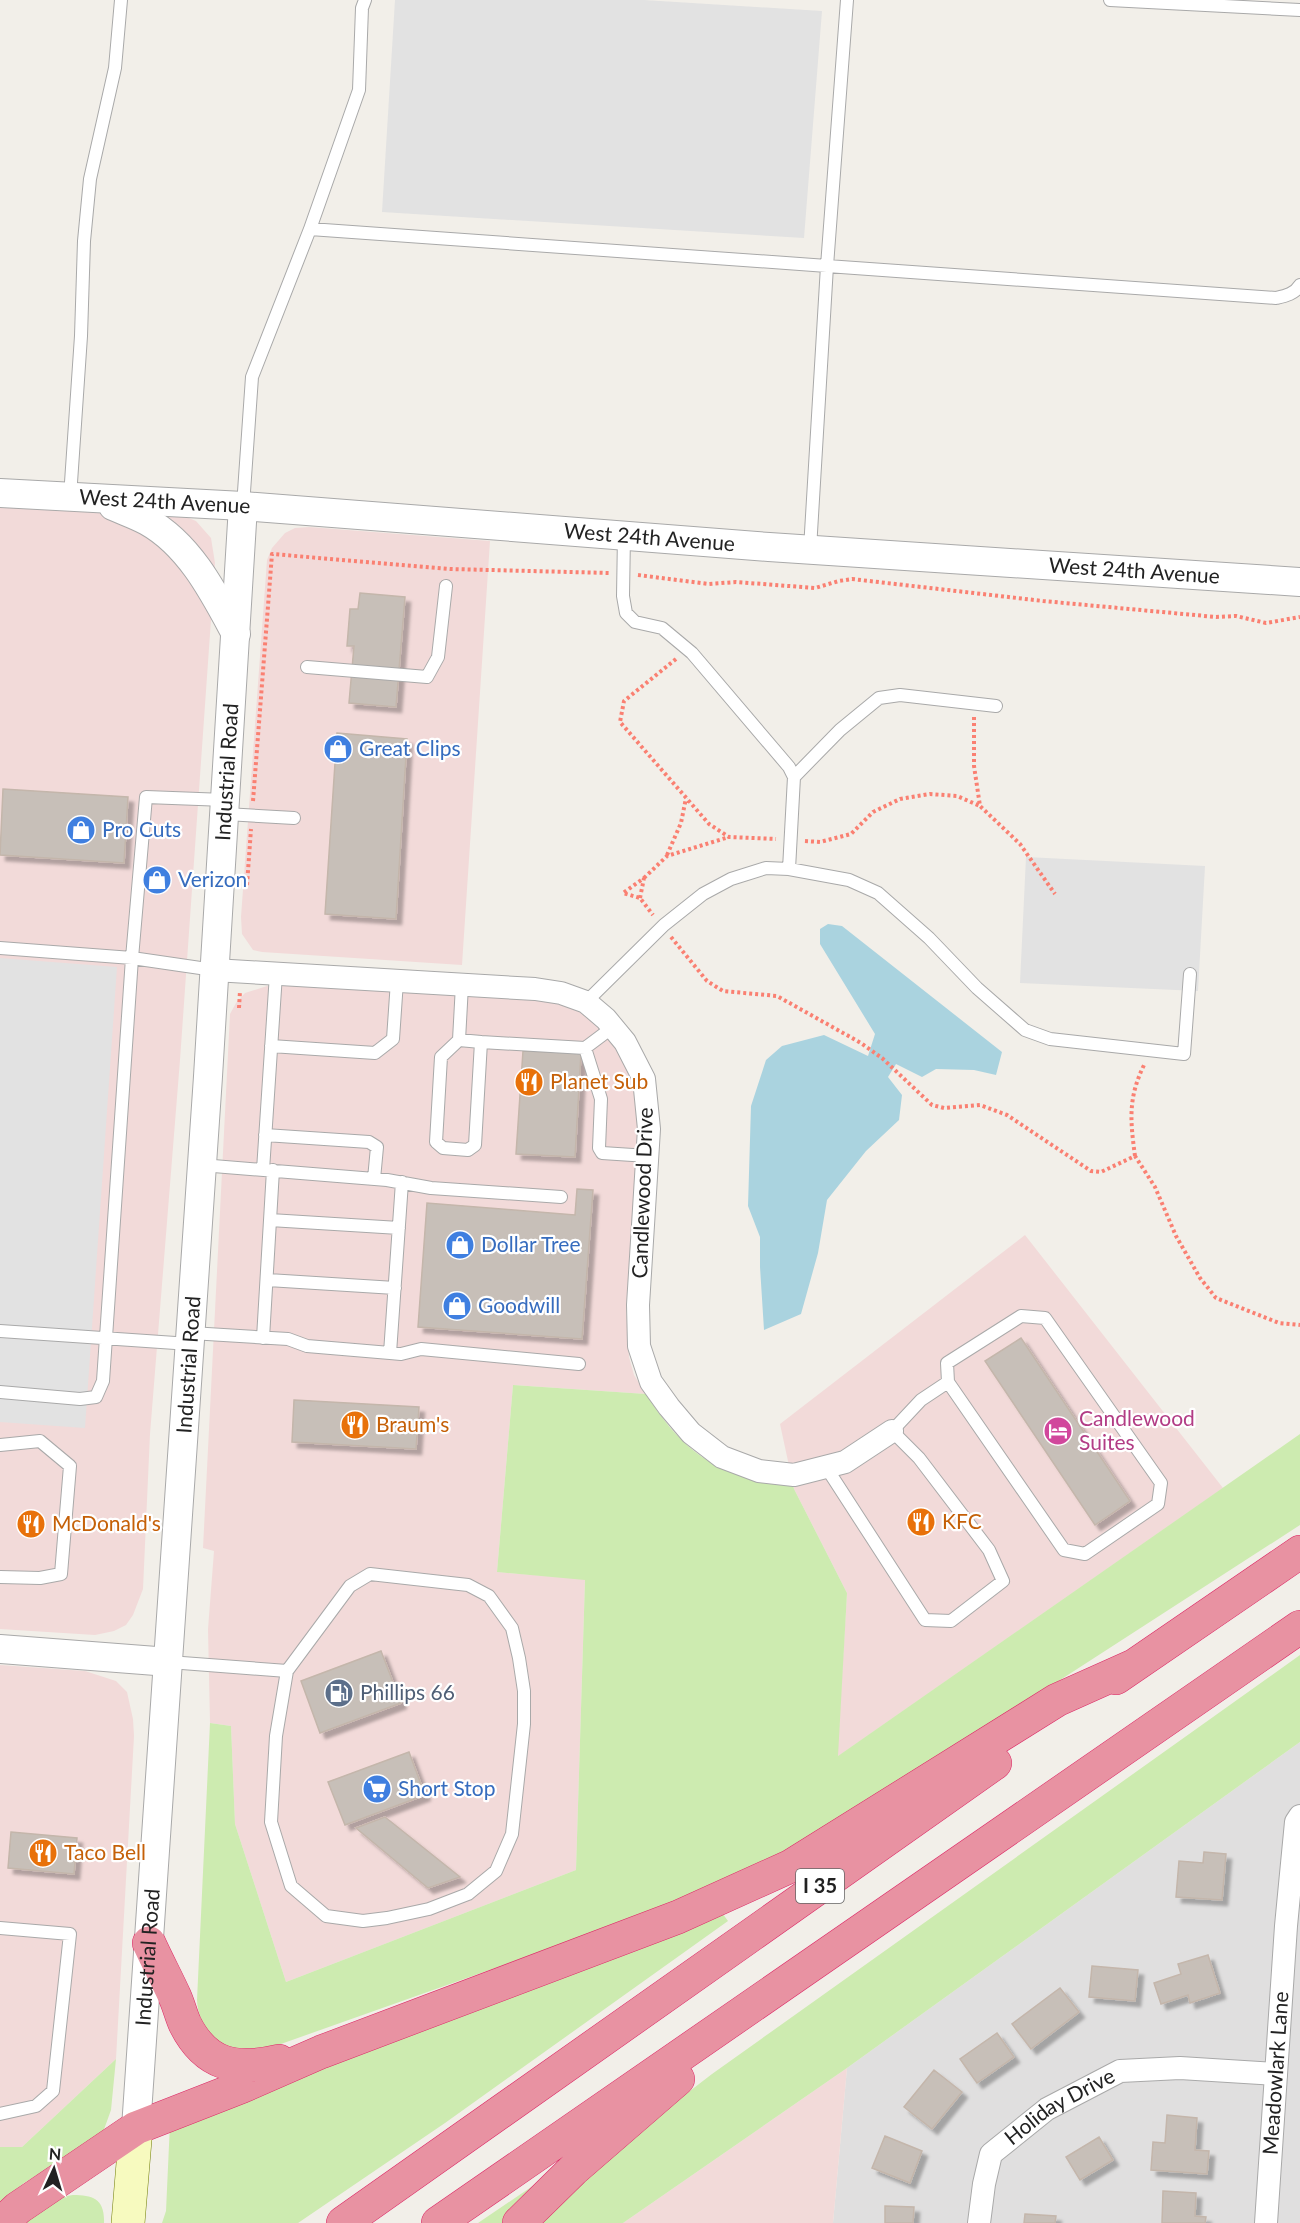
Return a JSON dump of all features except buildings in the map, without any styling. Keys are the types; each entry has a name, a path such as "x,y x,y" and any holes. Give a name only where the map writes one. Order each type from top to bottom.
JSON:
{"highway":[{"name":"I 35","path":"343,2223 1133,1666 1300,1552"},
{"path":"438,2223 1300,1627"},
{"path":"2,2223 18,2208 136,2128 241,2087 321,2052 678,1917 791,1866 1057,1700 1133,1666"},
{"path":"149,1943 185,2024 198,2045 225,2064 257,2066 321,2052"},
{"path":"519,2223 573,2170 691,2068 739,2015"}],"main road":[{"name":"Industrial Road","path":"128,2223 136,2128"}],"street":[{"name":"West 24th Avenue","path":"0,492 243,506 810,549 1300,582"},
{"path":"84,498 149,522 182,550 207,581 236,634"},
{"name":"Industrial Road","path":"136,2128 201,1165 227,971 235,810 236,634 243,506"},
{"name":"Candlewood Drive","path":"227,971 535,989 561,993 586,1002 606,1018 625,1042 644,1079 649,1129 638,1305 639,1346 651,1382 691,1433 722,1457 759,1471 794,1475 845,1462 892,1431"},
{"path":"0,1649 169,1662"},
{"name":"Meadowlark Lane","path":"1266,2223 1286,1926 1296,1822 1300,1816"},
{"name":"Holiday Drive","path":"979,2223 984,2184 992,2154 1047,2109 1120,2071 1180,2068 1276,2074"}],"lane":[{"path":"84,498 81,336 84,241 90,179 115,69 121,0"},
{"path":"243,506 252,377 310,229 359,90 362,8 365,0"},
{"path":"810,549 827,266 847,0"},
{"path":"1110,0 1300,10"},
{"path":"310,229 1276,298 1290,295 1298,290 1300,285"},
{"path":"624,534 623,596 626,614 635,622 662,628 688,650 789,767 794,777 789,869"},
{"path":"307,667 427,677 438,657 446,585"},
{"path":"794,777 840,730 879,698 900,695 996,706"},
{"path":"0,1392 80,1399 96,1397 103,1381 132,958 146,797 294,818"},
{"path":"586,1002 662,927 703,894 731,879 766,868 789,869 849,880 878,892 977,988 1025,1030 1050,1039 1184,1054 1190,974"},
{"path":"0,948 132,958 227,971"},
{"path":"264,1338 270,1220 265,1135 276,974"},
{"path":"271,1046 375,1053 393,1039 397,981"},
{"path":"462,985 459,1040 441,1057 436,1142 444,1148 468,1150 475,1145 482,1042"},
{"path":"459,1040 585,1048 613,1027"},
{"path":"585,1048 601,1099 599,1148 602,1153 648,1156"},
{"path":"265,1135 369,1142 377,1147 374,1179"},
{"path":"201,1165 374,1179 431,1188 561,1197"},
{"path":"390,1353 402,1182"},
{"path":"270,1220 399,1228"},
{"path":"268,1280 395,1288"},
{"path":"1021,1316 1045,1318 1161,1483 1158,1504 1085,1554 1064,1550 948,1382 947,1363 1021,1316"},
{"path":"0,1331 107,1338 288,1339 307,1346 401,1354 421,1349 579,1364"},
{"path":"826,1467 925,1620 951,1621 1003,1581 989,1550 919,1458 892,1431 921,1400 948,1382"},
{"path":"0,1445 40,1441 70,1466 61,1574 40,1578 0,1577"},
{"path":"370,1574 468,1585 489,1596 512,1628 524,1691 524,1724 512,1834 495,1871 468,1894 429,1909 363,1921 326,1916 291,1886 271,1822 276,1737 287,1671 350,1586 370,1574"},
{"path":"169,1662 287,1671"},
{"path":"0,1928 70,1934 53,2091 36,2106 0,2114"}],"path":[{"path":"247,885 235,810 272,554 450,569 624,574 709,584 736,582 815,588 852,579 1216,618 1236,615 1266,623 1300,617"},
{"path":"688,650 624,701 620,722 709,824 729,837"},
{"path":"975,703 974,766 980,807"},
{"path":"667,856 729,837 820,842 851,834 873,812 900,799 930,794 957,796 980,807 1020,844 1055,894"},
{"path":"686,798 681,823 667,856 644,878 623,893 640,898 707,981 723,991 777,996 861,1042 932,1104 944,1108 980,1105 1007,1115 1091,1171 1101,1172 1135,1156"},
{"path":"640,898 644,878"},
{"path":"227,971 239,1008"},
{"path":"1151,1051 1132,1097 1135,1156 1155,1187 1176,1236 1200,1278 1216,1298 1279,1323 1300,1325"}],"shaded area":[{"path":"395,0 644,0 822,11 804,238 382,212"},
{"path":"0,503 184,516 196,521 211,538 215,563 180,1060 150,1434 143,1589 133,1615 126,1625 114,1631 95,1635 0,1629"},
{"path":"309,527 490,541 462,965 262,952 253,950 242,934 241,917 267,560 272,548 285,533 295,528"},
{"path":"1026,857 1205,866 1198,991 1020,983"},
{"path":"0,958 117,967 85,1428 0,1422"},
{"path":"289,985 538,997 568,1004 592,1018 614,1038 637,1090 639,1115 626,1309 629,1357 634,1375 646,1394 513,1385 497,1572 585,1579 576,1870 286,1982 235,1824 231,1726 210,1723 208,1629 214,1551 203,1548 230,1014 245,993 267,986"},
{"path":"1025,1235 1223,1488 837,1757 847,1593 794,1489 780,1424"},
{"path":"0,1665 85,1671 116,1681 127,1692 134,1736 116,2059 22,2147 0,2147"},
{"path":"1300,1742 1300,2223 833,2223 847,2068"},
{"path":"847,2068 833,2223 623,2223"}],"green space":[{"path":"513,1385 646,1394 684,1443 709,1461 745,1476 792,1482 847,1593 838,1756 1300,1434 1300,1525 836,1825 727,1882 602,1930 264,2050 239,2050 228,2046 218,2041 203,2024 197,2000 210,1723 231,1726 235,1824 286,1982 576,1870 585,1580 497,1572"},
{"path":"1300,1655 1300,1742 847,2068 623,2223 540,2223 623,2146 712,2074"},
{"path":"720,1910 728,1921 445,2123 298,2223 162,2223 166,2211 170,2123"},
{"path":"116,2059 111,2110 102,2135 24,2183 0,2202 0,2147 22,2147"},
{"path":"540,2181 507,2223 478,2223"},
{"path":"73,2195 96,2200 102,2208 104,2223 17,2223 54,2198"}],"water":[{"path":"828,924 842,926 1002,1052 996,1075 974,1070 936,1069 922,1077 896,1064 888,1077 902,1095 899,1120 866,1151 827,1200 818,1253 801,1314 764,1330 760,1237 748,1206 751,1106 766,1060 782,1046 824,1035 868,1056 875,1034 820,944 820,929"}],"place":[{"name":"Great Clips","path":"338,749"},
{"name":"Pro Cuts","path":"81,830"},
{"name":"Verizon","path":"157,880"},
{"name":"Planet Sub","path":"529,1082"},
{"name":"Dollar Tree","path":"460,1245"},
{"name":"Goodwill","path":"457,1306"},
{"name":"Braum's","path":"355,1425"},
{"name":"Candlewood Suites","path":"1058,1431"},
{"name":"KFC","path":"921,1522"},
{"name":"McDonald's","path":"31,1524"},
{"name":"Phillips 66","path":"339,1693"},
{"name":"Short Stop","path":"377,1789"},
{"name":"Taco Bell","path":"43,1853"}]}
